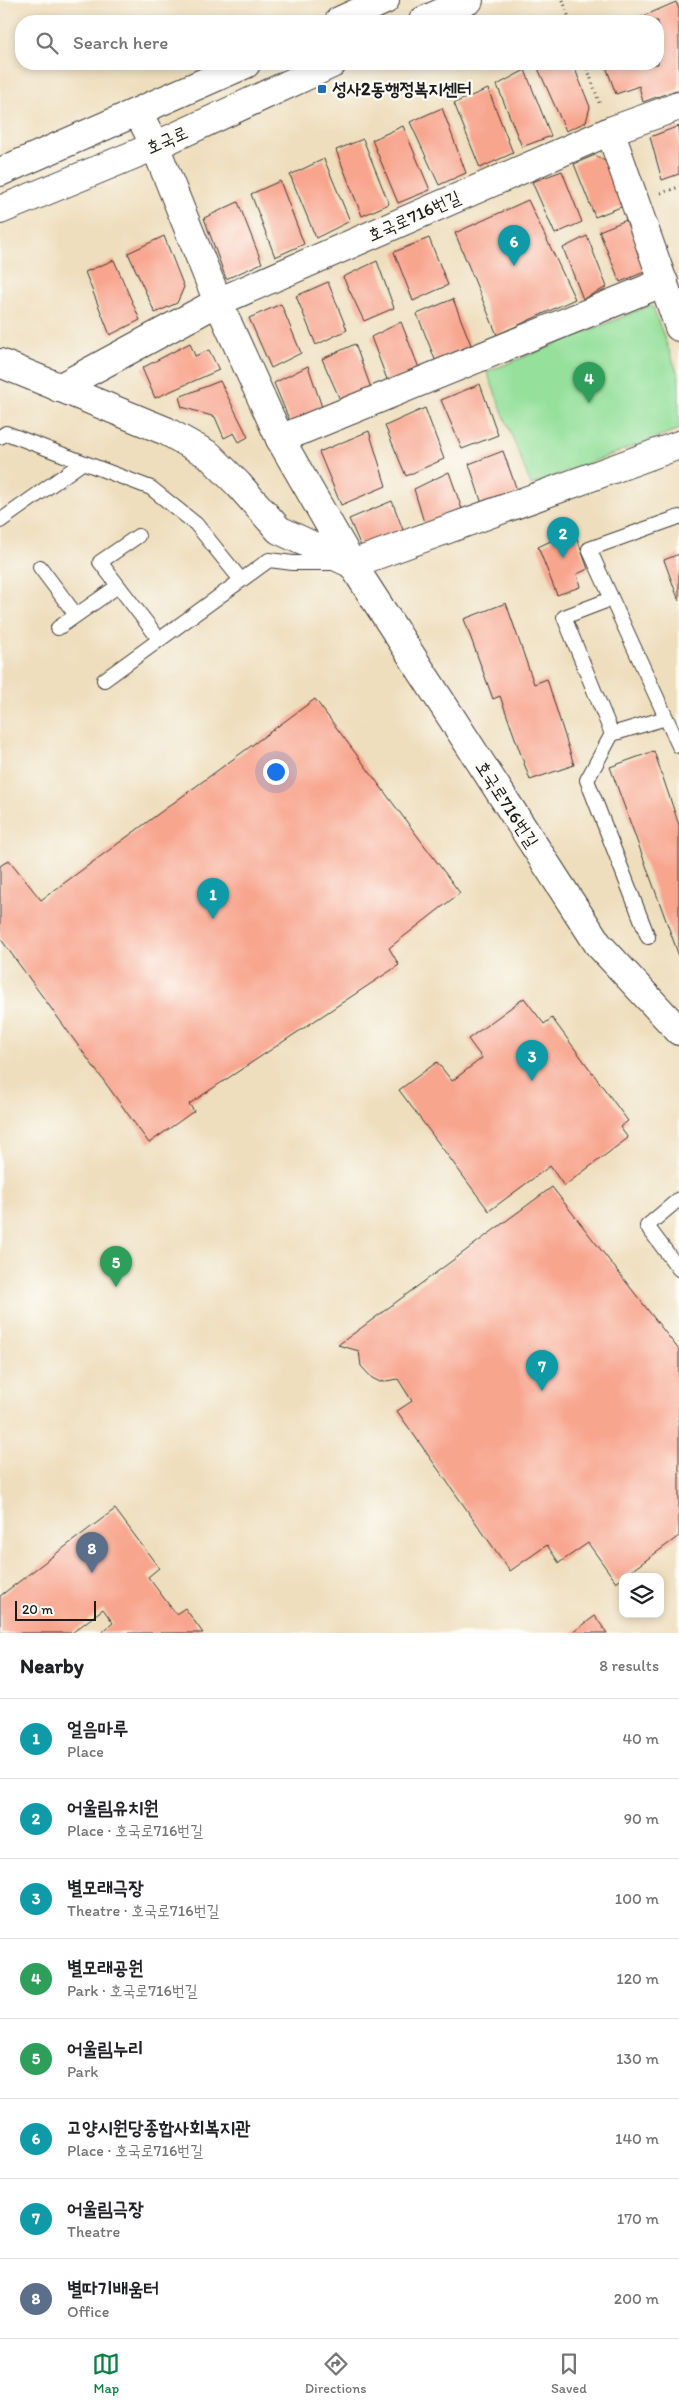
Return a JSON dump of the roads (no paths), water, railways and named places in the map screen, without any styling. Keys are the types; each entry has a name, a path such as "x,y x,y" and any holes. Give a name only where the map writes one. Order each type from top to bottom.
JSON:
{"street":[{"path":"352,15 385,0"},
{"path":"436,15 469,0"},
{"name":"호국로","path":"0,172 232,70"},
{"name":"호국로","path":"0,210 155,146 319,70"},
{"name":"호국로716번길","path":"218,302 610,131 679,106"},
{"name":"호국로716번길","path":"138,112 155,146 218,302 280,439 352,564 598,944 679,1031"},
{"path":"610,131 679,327"},
{"path":"280,439 664,282"},
{"path":"59,388 218,302"},
{"path":"0,363 166,431 209,455 279,530 352,564 679,445"}],"lane":[{"path":"0,437 6,433 151,488 196,524 241,580"},
{"path":"0,521 82,463"},
{"path":"679,517 588,549 679,746"},
{"path":"138,536 100,562 159,640"},
{"path":"104,680 268,560 293,563 352,564"},
{"path":"40,567 76,615"},
{"path":"58,628 118,586"},
{"path":"611,598 564,617 612,734"},
{"path":"648,937 586,780 612,734 666,718"},
{"path":"679,1199 647,1226 679,1269"}],"place":[{"name":"성사2동행정복지센터","path":"322,89"},
{"name":"고양시원당종합사회복지관","path":"514,266"},
{"name":"별모래공원","path":"589,403"},
{"name":"어울림유치원","path":"563,558"},
{"name":"얼음마루","path":"213,919"},
{"name":"별모래극장","path":"532,1081"},
{"name":"어울림누리","path":"116,1287"},
{"name":"어울림극장","path":"542,1391"},
{"name":"별따기배움터","path":"92,1573"}]}
